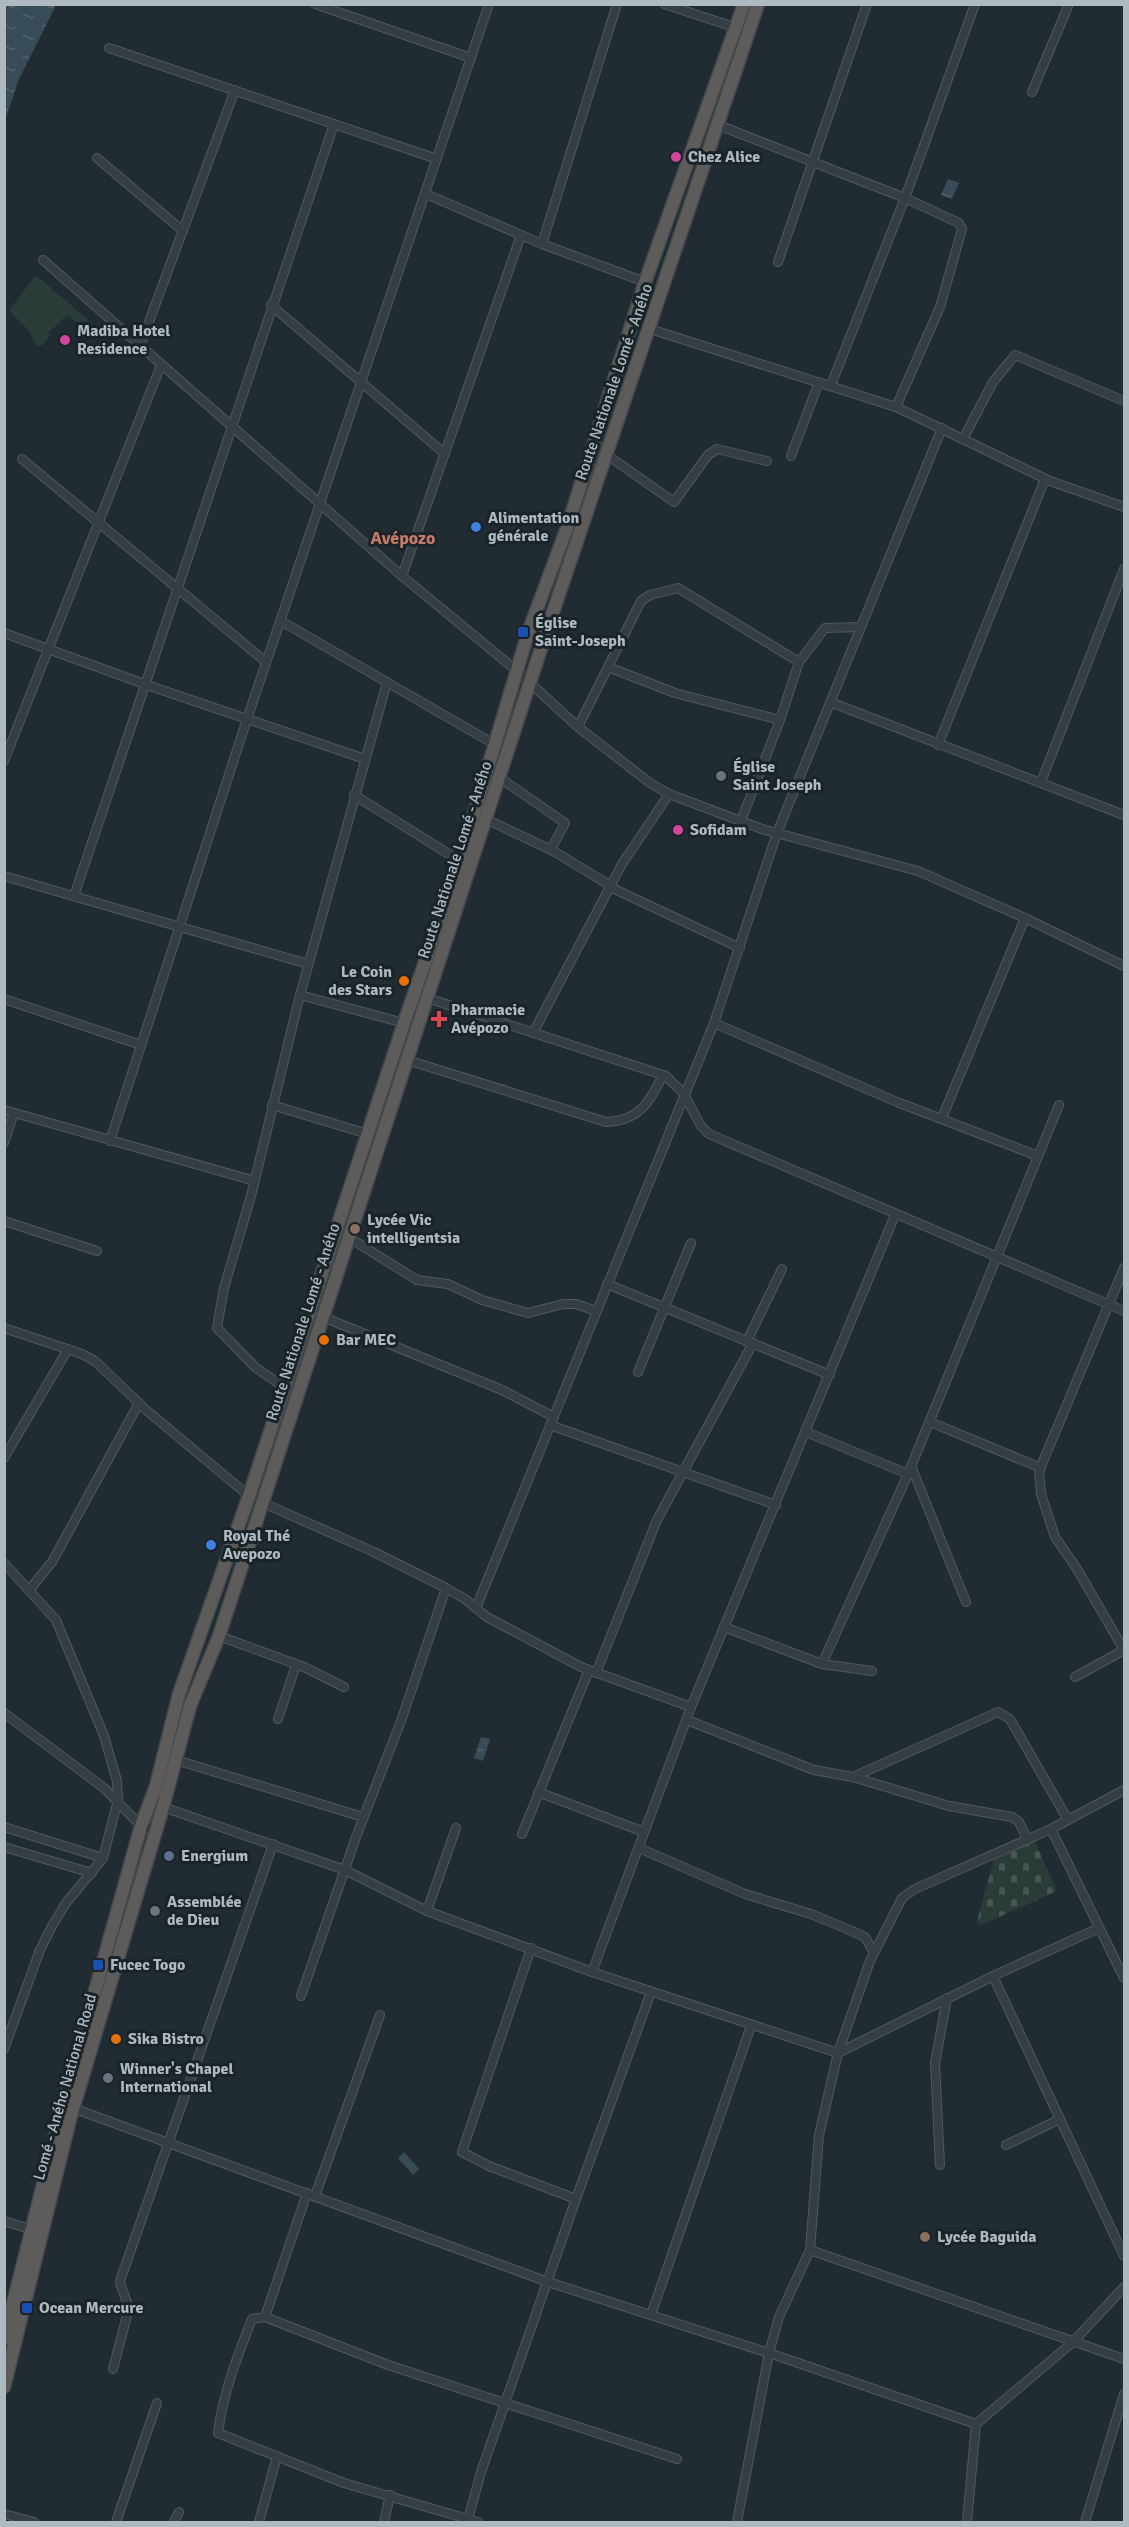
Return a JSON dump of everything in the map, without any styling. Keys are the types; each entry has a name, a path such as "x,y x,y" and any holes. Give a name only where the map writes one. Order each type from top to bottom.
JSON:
{"highway":[{"name":"Route Nationale Lomé - Aného","path":"141,1826 156,1786 179,1694 249,1496 404,1023 460,861 517,671 567,528 645,282 744,4"},
{"name":"Route Nationale Lomé - Aného","path":"156,1831 190,1706 219,1636 348,1237 758,4"},
{"path":"4,2339 69,2107 124,1884 141,1826"},
{"name":"Lomé - Aného National Road","path":"4,2387 69,2107 156,1831"}],"street":[{"path":"315,4 471,58"},
{"path":"110,1141 266,662 489,4"},
{"path":"542,244 617,4"},
{"path":"664,4 737,28"},
{"path":"778,262 867,4"},
{"path":"831,386 905,198 975,4"},
{"path":"1032,92 1069,4"},
{"path":"109,48 437,159"},
{"path":"140,346 234,90"},
{"path":"74,896 147,685 177,589 334,124"},
{"path":"718,125 953,218 962,229 940,307 917,365 896,407"},
{"path":"97,158 183,231"},
{"path":"426,194 542,244 645,282"},
{"path":"402,576 521,235"},
{"path":"44,260 402,576 517,671 578,727 637,774 669,794 741,821 918,871 1025,918 1125,966"},
{"path":"272,305 445,453"},
{"path":"650,329 896,407 1045,478 1125,507"},
{"path":"963,439 993,382 1015,355 1125,400"},
{"path":"4,761 161,365"},
{"path":"791,456 819,382"},
{"path":"476,1608 714,1023 777,833 942,428"},
{"path":"608,455 674,502 711,451 717,449 767,461"},
{"path":"22,459 266,662"},
{"path":"938,745 1045,478"},
{"path":"1041,782 1125,569"},
{"path":"578,727 641,601 650,595 678,588 799,662"},
{"path":"281,621 494,744"},
{"path":"741,821 780,720 799,662 825,628 860,627"},
{"path":"4,633 147,685 364,759"},
{"path":"608,667 675,693 780,720"},
{"path":"285,1388 255,1367 217,1328 224,1288 255,1181 308,964 387,682"},
{"path":"830,702 1002,770 1041,782 1125,815"},
{"path":"500,778 566,823 551,849"},
{"path":"533,1033 622,864 669,794"},
{"path":"354,795 460,861"},
{"path":"488,820 551,849 611,887 740,948"},
{"path":"4,876 308,964"},
{"path":"942,1118 1025,918"},
{"path":"300,995 404,1023"},
{"path":"427,998 663,1075 684,1094 701,1126 709,1134 1125,1311"},
{"path":"4,999 141,1045"},
{"path":"714,1023 897,1102 1038,1156"},
{"path":"407,1060 606,1122 619,1122 635,1116 651,1101 663,1075"},
{"path":"272,1105 368,1134"},
{"path":"822,1664 910,1470 1059,1105"},
{"path":"4,1110 255,1181"},
{"path":"4,1143 14,1113"},
{"path":"592,1972 724,1627 895,1215"},
{"path":"4,1221 97,1251"},
{"path":"348,1237 417,1280 448,1284 491,1303 528,1313 563,1304 576,1304 596,1311"},
{"path":"638,1372 663,1306 691,1244"},
{"path":"1075,1677 1124,1650 1077,1569 1055,1537 1041,1494 1041,1468 1125,1268"},
{"path":"522,1834 538,1792 657,1520 750,1342 782,1269"},
{"path":"607,1284 830,1375"},
{"path":"323,1317 502,1390 554,1417"},
{"path":"4,1328 68,1349 95,1361 139,1403 249,1496"},
{"path":"4,1458 68,1349"},
{"path":"30,1590 52,1562 139,1403"},
{"path":"930,1422 1041,1468"},
{"path":"550,1425 776,1505"},
{"path":"806,1432 910,1470 966,1602"},
{"path":"263,1503 374,1552 446,1588 487,1617 592,1672 692,1707"},
{"path":"4,1563 56,1620 86,1689 113,1762 118,1800 104,1858 66,1903 44,1942 4,2049"},
{"path":"301,1996 363,1817 405,1710 446,1588"},
{"path":"724,1627 822,1664 872,1671"},
{"path":"219,1636 344,1686"},
{"path":"278,1719 296,1665"},
{"path":"852,1778 998,1712 1010,1719 1068,1820"},
{"path":"4,1713 118,1800 141,1826 156,1831"},
{"path":"687,1720 814,1770 852,1778 941,1804 1012,1817 1019,1822 1027,1839"},
{"path":"176,1760 363,1817"},
{"path":"737,2523 769,2353 779,2317 810,2250 819,2135 838,2053 861,1982 902,1898 915,1889 1051,1829 1125,1791"},
{"path":"538,1792 645,1832"},
{"path":"163,1807 345,1870 427,1911 592,1972 838,2053 947,1998 1099,1928"},
{"path":"4,1827 104,1858"},
{"path":"427,1911 456,1828"},
{"path":"1051,1829 1125,1977"},
{"path":"113,2369 129,2308 120,2283 121,2278 273,1844"},
{"path":"4,1847 92,1873"},
{"path":"639,1848 745,1894 811,1914 852,1931 865,1937 874,1953"},
{"path":"531,1948 462,2152 489,2166 576,2199"},
{"path":"993,1976 1125,2256"},
{"path":"468,2519 481,2472 651,1992"},
{"path":"940,2165 935,2063 947,1998"},
{"path":"265,2317 380,2015"},
{"path":"651,2315 751,2026"},
{"path":"69,2107 548,2282 769,2353 976,2424"},
{"path":"1006,2145 1060,2119"},
{"path":"4,2222 33,2230"},
{"path":"810,2250 1125,2359"},
{"path":"967,2523 976,2424 1073,2342 1125,2287"},
{"path":"478,2523 345,2483 218,2433 226,2387 252,2319 265,2317 388,2366 677,2459"},
{"path":"1085,2523 1125,2394"},
{"path":"116,2523 157,2403"},
{"path":"259,2523 278,2456"},
{"path":"384,2523 390,2495"},
{"path":"174,2523 179,2512"},
{"path":"4,2514 34,2523"}],"green space":[{"path":"36,275 94,325 89,332 67,315 48,333 50,335 43,345 36,346 29,331 9,310"},
{"path":"1034,1840 1057,1891 979,1926 977,1921 994,1859"}],"water":[{"path":"5,4 56,5 19,79 5,120"},
{"path":"948,179 959,183 952,199 941,195"},
{"path":"481,1737 490,1739 483,1761 474,1758"},
{"path":"404,2152 419,2169 413,2175 398,2158"}],"place":[{"name":"Chez Alice","path":"676,157"},
{"name":"Madiba Hotel Residence","path":"65,340"},
{"name":"Alimentation générale","path":"476,527"},
{"name":"Église Saint-Joseph","path":"523,632"},
{"name":"Église Saint Joseph","path":"721,776"},
{"name":"Sofidam","path":"678,830"},
{"name":"Le Coin des Stars","path":"404,981"},
{"name":"Pharmacie Avépozo","path":"439,1019"},
{"name":"Lycée Vic intelligentsia","path":"355,1229"},
{"name":"Bar MEC","path":"324,1340"},
{"name":"Royal Thé Avepozo","path":"211,1545"},
{"name":"Energium","path":"169,1856"},
{"name":"Assemblée de Dieu","path":"155,1911"},
{"name":"Fucec Togo","path":"98,1965"},
{"name":"Sika Bistro","path":"116,2039"},
{"name":"Winner's Chapel International","path":"108,2078"},
{"name":"Lycée Baguida","path":"925,2237"},
{"name":"Ocean Mercure","path":"27,2308"}],"district":[{"name":"Avépozo","path":"403,538"}]}
